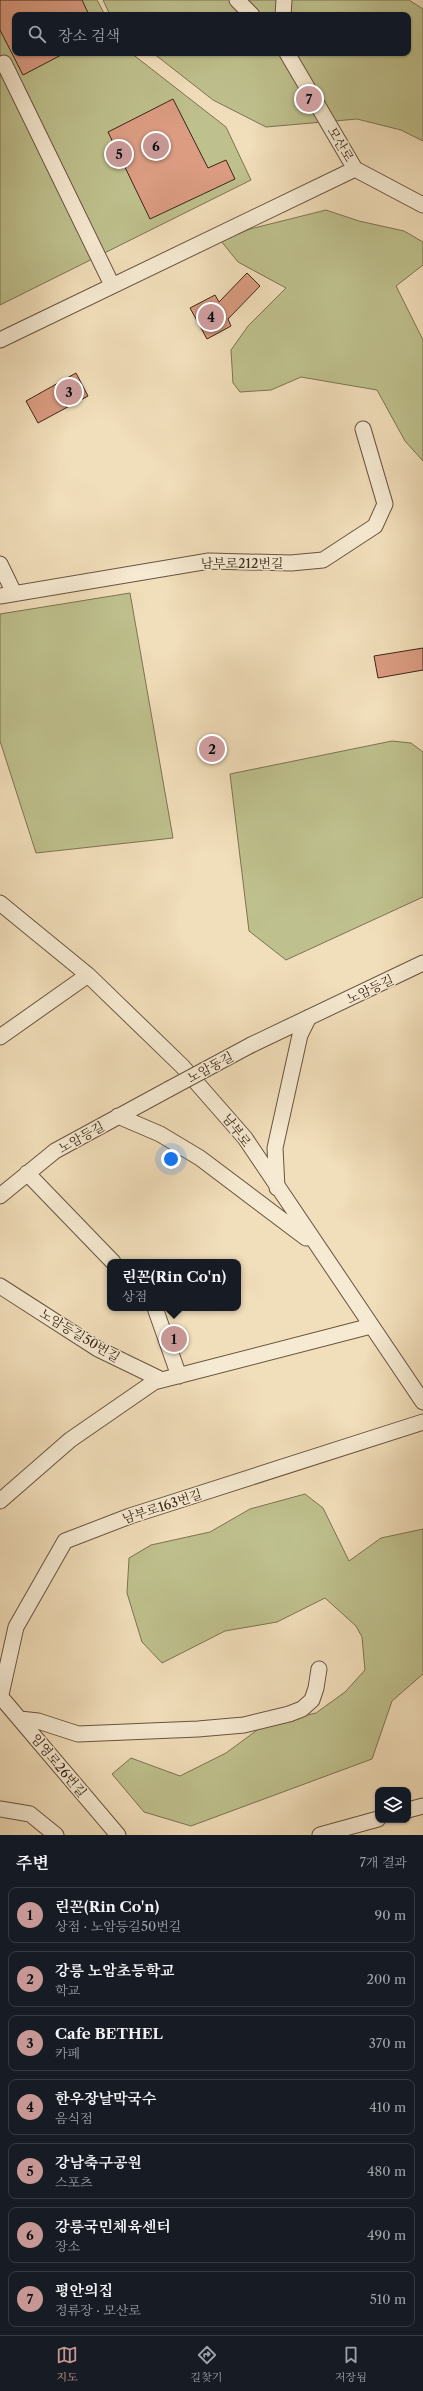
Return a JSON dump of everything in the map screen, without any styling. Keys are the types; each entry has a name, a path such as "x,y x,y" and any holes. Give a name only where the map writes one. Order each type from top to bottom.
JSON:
{"street":[{"path":"237,0 249,12"},
{"path":"283,12 284,0"},
{"name":"모산로","path":"289,56 355,169 423,205"},
{"path":"4,63 112,285"},
{"path":"0,340 355,169"},
{"name":"남부로212번길","path":"7,594 209,561 291,563 323,560 375,526 385,504 363,429"},
{"path":"0,564 7,594"},
{"name":"남부로","path":"0,903 88,974 182,1066 212,1098 245,1138 277,1188 423,1402"},
{"name":"노암등길","path":"251,1045 423,963"},
{"path":"0,1037 88,974"},
{"path":"277,1188 275,1148 300,1035 309,1018"},
{"name":"노암동길","path":"169,1089 251,1045"},
{"name":"노암등길","path":"0,1196 55,1151 169,1089"},
{"path":"118,1116 160,1134 200,1158 317,1247"},
{"path":"27,1173 110,1259"},
{"name":"노암등길50번길","path":"0,1286 98,1349 162,1380"},
{"path":"156,1311 179,1376"},
{"path":"0,1501 70,1440 154,1382 371,1326"},
{"name":"남부로163번길","path":"0,1697 16,1627 65,1541 130,1516 423,1422"},
{"path":"20,1719 38,1721 78,1734 198,1730 244,1725 289,1714 302,1709 312,1700 316,1688 319,1669"},
{"name":"임영로26번길","path":"0,1697 118,1835"},
{"path":"411,1809 423,1806"},
{"path":"0,1809 30,1814 56,1835"},
{"path":"320,1835 375,1820"}],"green space":[{"path":"0,0 97,0 103,12 12,12 12,56 135,56 226,127 251,180 0,305"},
{"path":"103,0 409,0 423,9 423,141 401,130 357,119 266,127 213,100 157,56 411,56 411,12 109,12"},
{"path":"326,210 359,221 404,231 423,242 423,265 396,286 423,340 423,461 405,441 377,390 301,377 271,390 240,392 233,383 231,350 248,326 286,288 238,262 221,241 250,229"},
{"path":"130,593 173,838 36,853 0,741 0,614"},
{"path":"392,741 411,743 423,752 423,897 286,960 249,931 230,774"},
{"path":"305,1494 323,1508 349,1561 381,1538 423,1529 423,1674 392,1701 372,1759 191,1826 144,1812 112,1774 131,1758 180,1776 226,1753 264,1725 316,1713 345,1692 365,1670 362,1637 356,1626 325,1598 277,1622 225,1631 162,1663 142,1642 127,1593 129,1558 151,1545 210,1532 250,1509"}],"building":[{"path":"0,0 82,0 88,12 12,12 12,53 0,30"},
{"path":"13,56 59,56 23,75"},
{"path":"173,99 208,168 226,160 235,179 150,219 108,132"},
{"path":"247,273 260,286 228,319 231,326 207,339 190,308 215,295 219,302"},
{"path":"76,373 88,396 38,423 26,401"},
{"path":"423,648 423,670 378,678 374,656"}],"place":[{"name":"평안의집","path":"309,99"},
{"name":"강릉국민체육센터","path":"156,146"},
{"name":"강남축구공원","path":"119,154"},
{"name":"한우장날막국수","path":"211,317"},
{"name":"Cafe BETHEL","path":"69,392"},
{"name":"강릉 노암초등학교","path":"212,749"},
{"name":"린꼰(Rin Co'n)","path":"174,1339"}]}
